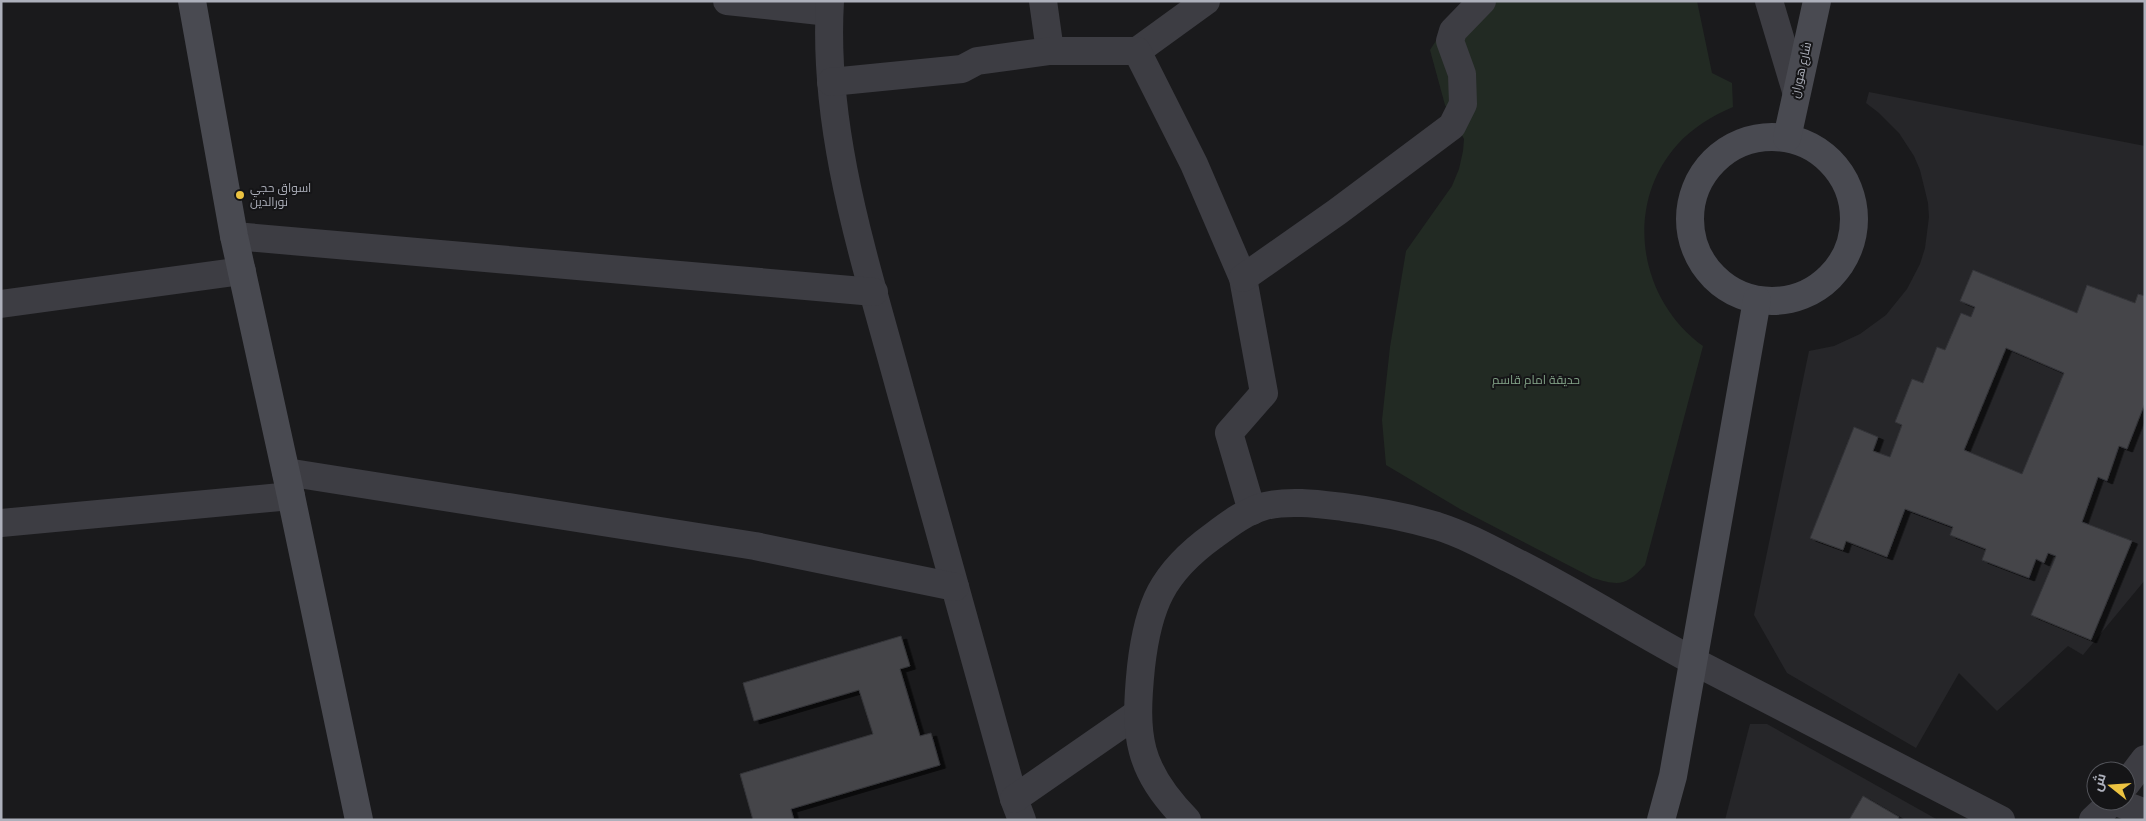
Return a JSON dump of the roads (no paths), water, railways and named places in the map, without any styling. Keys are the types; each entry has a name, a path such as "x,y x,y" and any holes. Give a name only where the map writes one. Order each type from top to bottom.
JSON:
{"street":[{"path":"192,1 234,236 289,484 359,820"},
{"path":"727,1 829,6 831,82 835,127 842,164 874,292 1018,809 1138,713"},
{"path":"1043,1 1050,51"},
{"path":"831,82 962,68 977,61 1050,51 1137,51 1206,1"},
{"path":"1243,278 1337,212 1452,126 1462,104 1462,74 1450,41 1450,36 1482,1"},
{"path":"1769,1 1796,91"},
{"name":"شارع هوران","path":"1787,138 1817,1"},
{"path":"1137,51 1194,164 1243,278 1264,393 1229,433 1252,511"},
{"path":"1760,138 1787,138 1813,148 1834,166 1842,177 1850,196 1854,217 1853,231 1845,256 1829,277 1819,286 1796,298 1770,301 1757,300 1732,291 1721,284 1704,264 1697,253 1690,228 1692,200 1703,175 1728,150 1746,141 1760,138"},
{"path":"234,236 874,292"},
{"path":"1,304 242,271"},
{"path":"1661,820 1673,776 1757,300"},
{"path":"1,523 289,484 755,546 955,587"},
{"path":"1187,820 1168,800 1153,779 1144,758 1139,739 1138,713 1144,642 1158,593 1186,558 1224,527 1252,511 1278,504 1315,504 1375,511 1439,527 1473,540 1551,579 1693,661 2001,820"},
{"path":"2136,771 2145,759"},
{"path":"2093,820 2102,811"}],"place":[{"name":"اسواق حجي نورالدين","path":"240,195"}],"park label":[{"name":"حديقة امام قاسم","path":"1536,380"}]}
